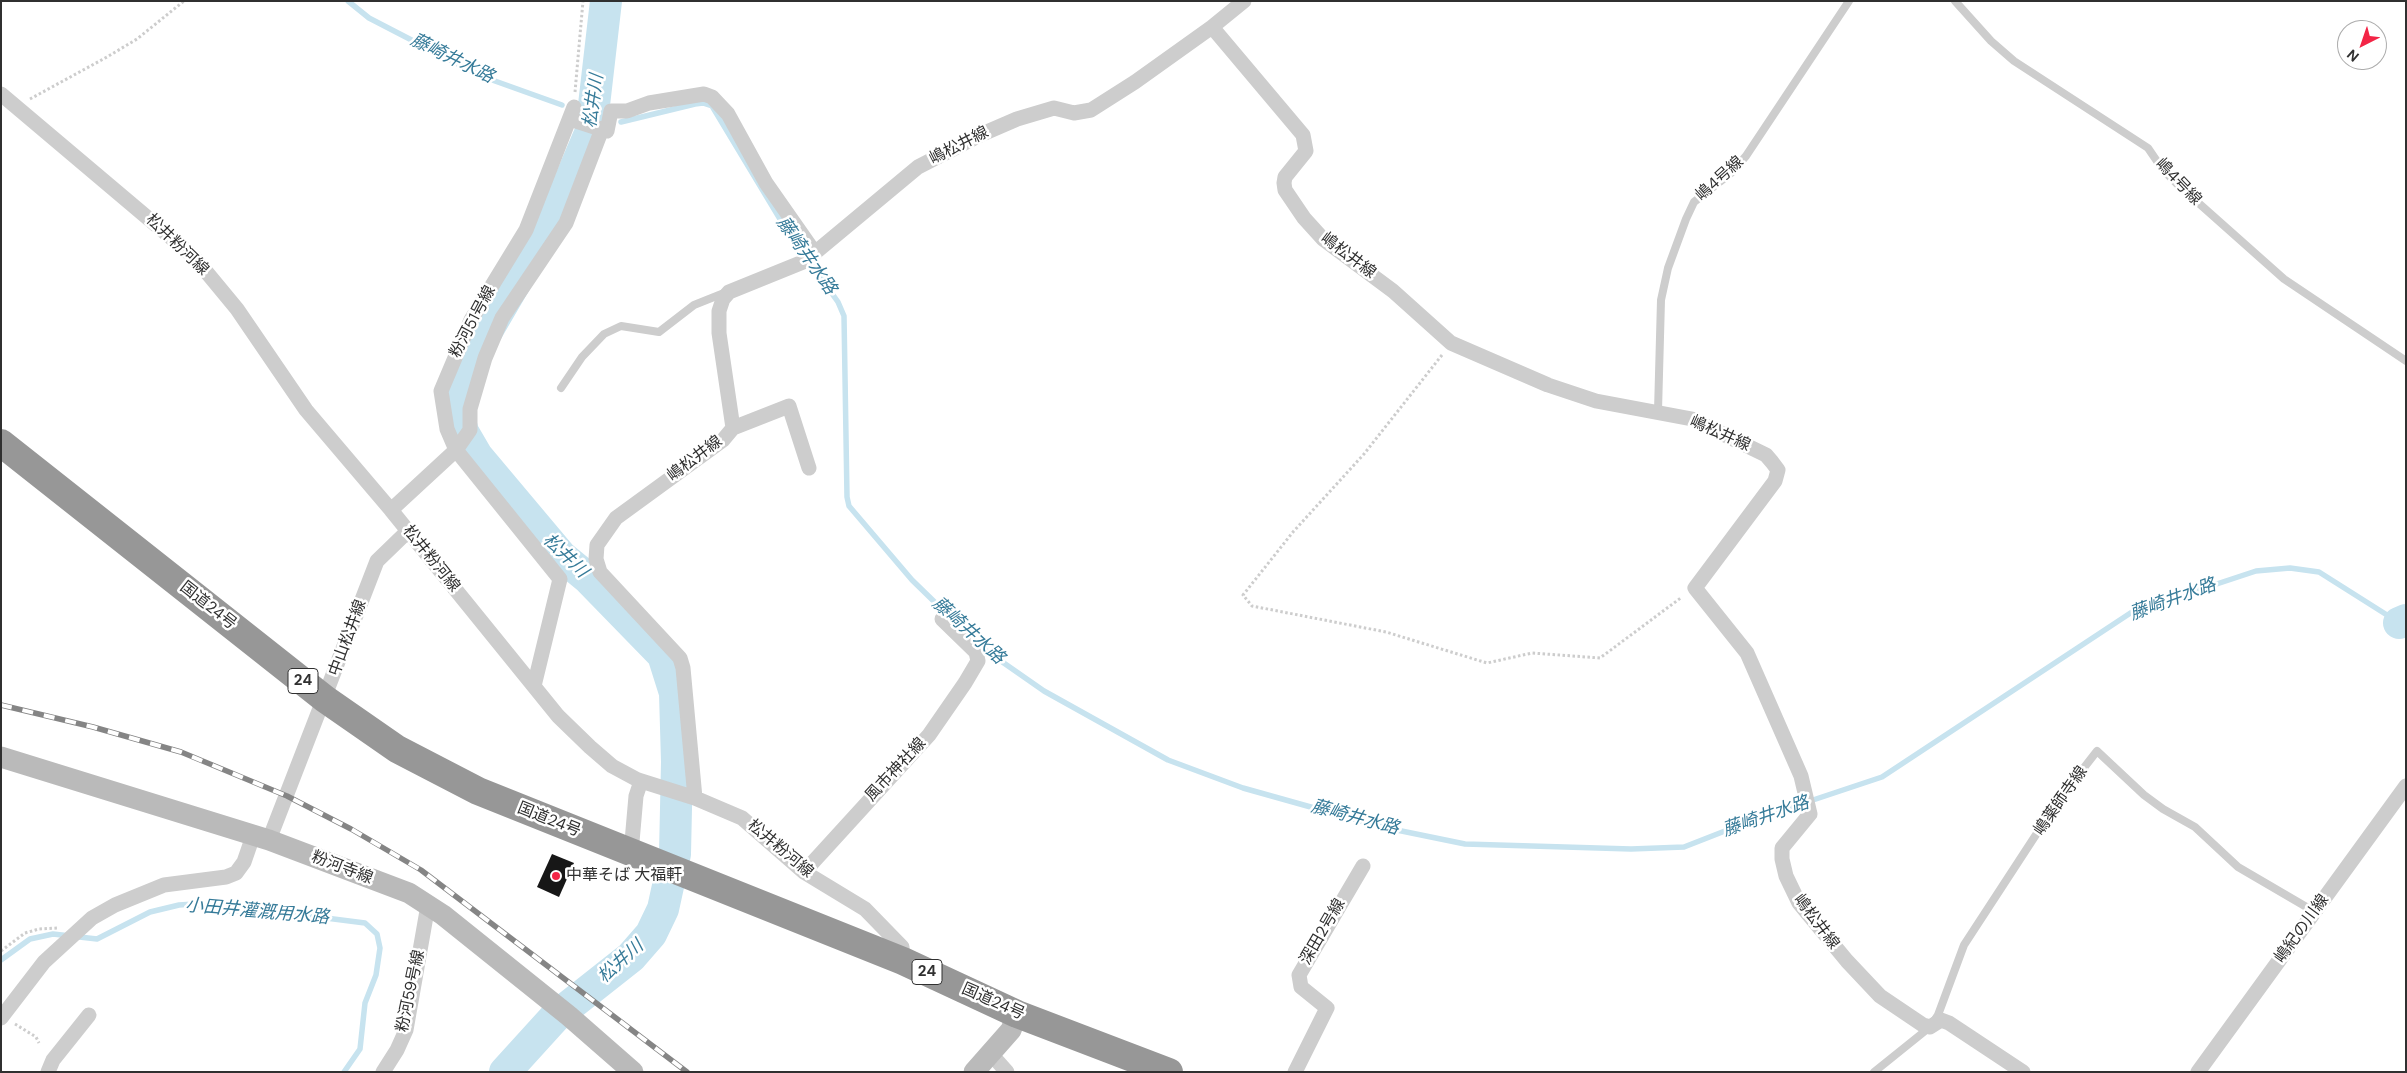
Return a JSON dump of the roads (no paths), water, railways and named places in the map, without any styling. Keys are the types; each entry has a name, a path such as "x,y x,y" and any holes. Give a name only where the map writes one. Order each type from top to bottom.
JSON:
{"highway":[{"name":"国道24号","path":"1,443 325,699 397,750 478,791 902,961 1017,1014 1169,1072"}],"main road":[{"name":"粉河寺線","path":"1,757 261,838 409,893 428,905 562,1009 633,1072"},
{"path":"974,1072 1011,1030 1017,1014"}],"street":[{"path":"1212,27 1244,1"},
{"name":"嶋松井線","path":"691,797 683,668 680,658 600,572 596,559 598,545 616,518 723,440 733,428 719,333 719,311 729,292 810,257 918,167 980,135 1017,119 1054,108 1074,113 1091,110 1135,82 1212,27 1303,134 1306,151 1285,177 1284,183 1285,190 1304,218 1323,239 1394,291 1451,343 1548,385 1596,401 1658,411 1692,419 1766,455 1778,470 1775,481 1694,588 1747,652 1783,731 1809,802 1810,814 1782,848 1782,859 1786,876 1799,903 1846,961 1880,996 1923,1025 1930,1027"},
{"name":"松井粉河線","path":"1,94 14,107 130,201 194,257 237,309 306,410 391,510 558,716 590,747 612,766 644,782 691,797 742,818 804,872 865,909 902,947 902,961"},
{"path":"391,510 457,448 470,430 470,409 485,358 502,318 566,223 611,111 627,111 649,103 704,94 712,96 728,114 810,257"},
{"name":"粉河51号線","path":"534,686 560,579 457,448 447,429 441,391 472,320 526,230 572,115 604,130"},
{"path":"733,428 789,406 809,468"},
{"name":"中山松井線","path":"2,1017 44,962 74,934 115,905 164,885 226,877 236,873 261,838 325,699 377,561 408,531"},
{"name":"風市神社線","path":"804,872 929,734 965,684 978,661 976,652 942,619"},
{"path":"636,855 636,796 644,782"},
{"name":"嶋紀の川線","path":"2198,1072 2406,786"},
{"name":"深田2号線","path":"1295,1072 1327,1008 1301,987 1299,975 1363,866"},
{"name":"粉河59号線","path":"382,1072 397,1050 406,1030 428,905"},
{"path":"48,1072 53,1060 89,1015"},
{"path":"1930,1027 1941,1020 1949,1023 2023,1072"},
{"path":"991,1054 1008,1072"}],"lane":[{"name":"嶋4号線","path":"1658,411 1661,300 1668,268 1686,219 1694,202 1731,174 1746,156 1849,1"},
{"name":"嶋4号線","path":"1954,1 1991,41 2014,61 2148,148 2162,170 2284,279 2406,361"},
{"path":"561,388 582,357 604,334 620,326 659,332 694,306 729,292"},
{"name":"嶋薬師寺線","path":"1874,1072 1930,1027 1938,1014 1964,945 1990,910 2058,801 2097,751 2144,795 2162,809 2195,827 2238,867 2315,912"}],"waterway":[{"name":"藤崎井水路","path":"348,1 369,18 481,76 562,105"},
{"name":"松井川","path":"505,1072 555,1017 631,957 651,934 663,909 675,854 677,762 675,693 663,655 589,579 561,556 477,456 463,432 458,413 465,376 476,350 557,211 591,131 606,1"},
{"name":"藤崎井水路","path":"621,122 695,104 703,103 712,106 786,229 838,302 844,316 847,497 849,506 912,580 950,617"},
{"name":"藤崎井水路","path":"978,645 1044,691 1168,760 1243,788 1382,827 1465,844 1631,849 1684,847 1753,820 1882,777 2132,612 2256,571 2290,568 2319,572 2406,627"},
{"name":"藤崎井水路","path":"2399,623 2406,620"},
{"name":"小田井灌漑用水路","path":"1,960 30,939 53,934 97,939 150,912 179,905 194,904 228,911 263,910 365,923 377,934 380,948 376,975 365,1003 360,1049 344,1072"}],"railway":[{"path":"1,705 93,727 181,752 287,796 351,829 421,870 687,1072"}],"place":[{"name":"中華そば 大福軒","path":"556,876"}]}
